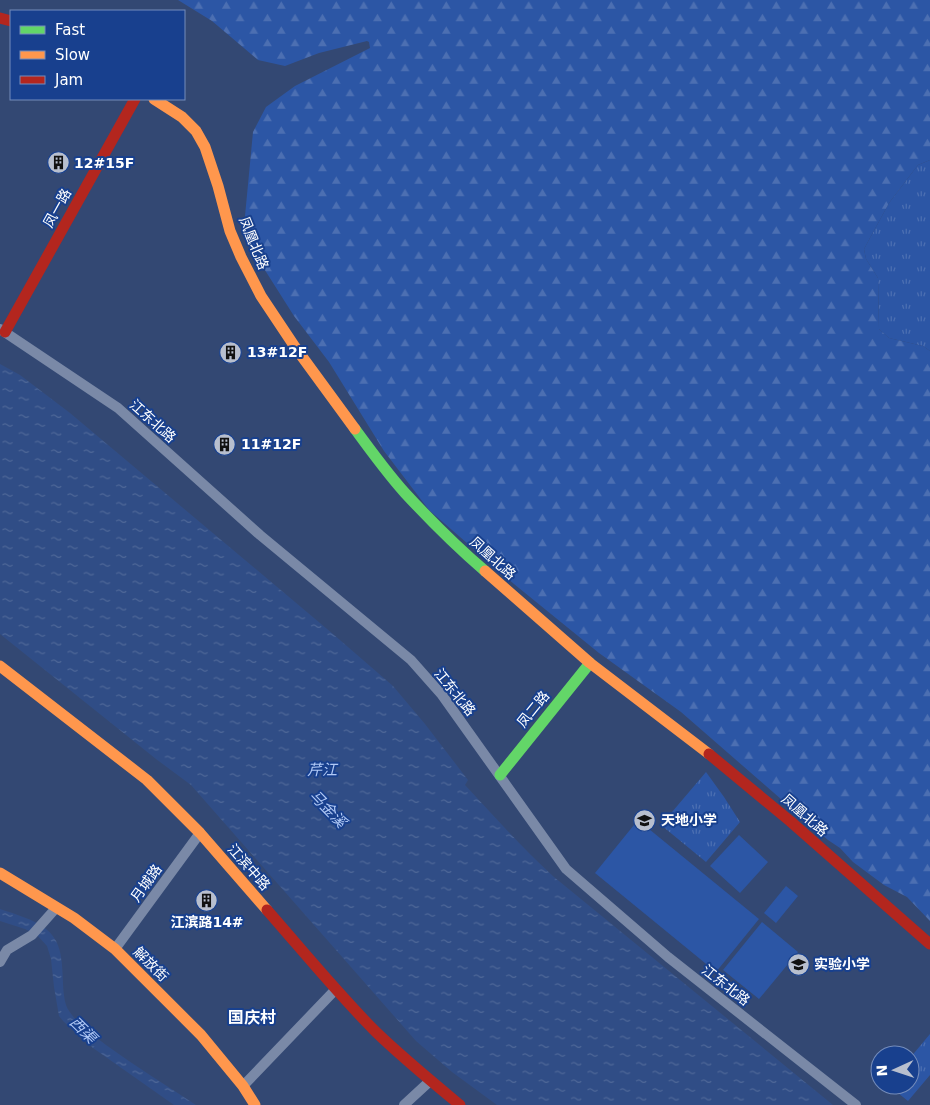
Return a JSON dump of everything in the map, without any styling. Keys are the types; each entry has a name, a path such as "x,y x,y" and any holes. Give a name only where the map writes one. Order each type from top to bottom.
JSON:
{"street":[{"name":"凤一路","path":"3,330 134,100"},
{"name":"凤凰北路","path":"156,100 182,117 196,131 205,147 230,231 261,296 295,347 374,455 404,492 481,568 590,663 712,756 790,820 930,944"},
{"name":"江东北路","path":"3,330 118,408 260,535 410,660 442,695 566,869 668,957 856,1105"},
{"name":"凤二路","path":"500,775 590,663"},
{"name":"江滨中路","path":"0,666 146,780 200,833 336,989 403,1058 460,1105"},
{"name":"月城路","path":"115,949 200,833"},
{"name":"解放街","path":"0,873 74,918 115,949 201,1035 243,1086 255,1105"},
{"path":"0,962 7,950 32,935 56,908"},
{"path":"243,1086 336,989"},
{"path":"404,1105 430,1082"}],"green space":[{"path":"178,0 930,0 930,160 918,165 889,203 864,249 866,259 878,278 879,329 889,338 923,346 930,351 930,921 907,897 884,885 853,862 840,848 828,840 681,712 599,653 514,584 429,510 384,451 329,362 294,316 256,256 245,216 253,132 266,107 295,86 370,48 369,42 319,53 285,66 258,60 212,21"},
{"path":"930,160 930,351 923,346 889,338 879,329 878,278 866,259 864,249 889,203 918,165"},
{"path":"706,772 740,822 706,862 661,825"},
{"path":"638,820 759,919 716,972 595,873"},
{"path":"739,835 768,862 740,893 710,866"},
{"path":"786,886 798,896 776,923 764,913"},
{"path":"762,922 798,952 759,999 723,970"},
{"path":"930,1034 930,1075 920,1087 920,1046"},
{"path":"900,1095 913,1095 908,1101"}],"water":[{"name":"芹江","path":"0,364 20,375 70,413 393,686 468,780 465,785 542,866 833,1105 497,1105 452,1072 416,1041 191,785 0,634"},
{"name":"西渠","path":"0,909 35,922 53,936 61,954 66,1005 80,1024 117,1053 196,1105 174,1105 93,1048 64,1022 59,1016 51,959 47,946 37,935 0,921"}],"traffic: fast":[{"path":"355,429 385,470 405,493 485,571"},
{"path":"500,775 590,663"}],"traffic: slow":[{"path":"156,100 182,117 196,131 205,147 230,231 261,296 295,347 355,429"},
{"path":"485,571 590,663 709,754"},
{"path":"0,666 147,780 200,833 267,910"},
{"path":"0,873 74,918 115,949 201,1035 243,1086 255,1105"}],"traffic: jam":[{"path":"0,18 10,21"},
{"path":"5,332 134,100"},
{"path":"709,754 790,821 930,944"},
{"path":"267,910 362,1018 407,1060 460,1105"}],"place":[{"name":"12#15F","path":"58,163"},
{"name":"13#12F","path":"231,352"},
{"name":"11#12F","path":"225,444"},
{"name":"天地小学","path":"645,820"},
{"name":"江滨路14#","path":"207,900"},
{"name":"实验小学","path":"798,964"}],"district":[{"name":"国庆村","path":"252,1017"}],"water label":[{"name":"马金溪","path":"328,809"}]}
